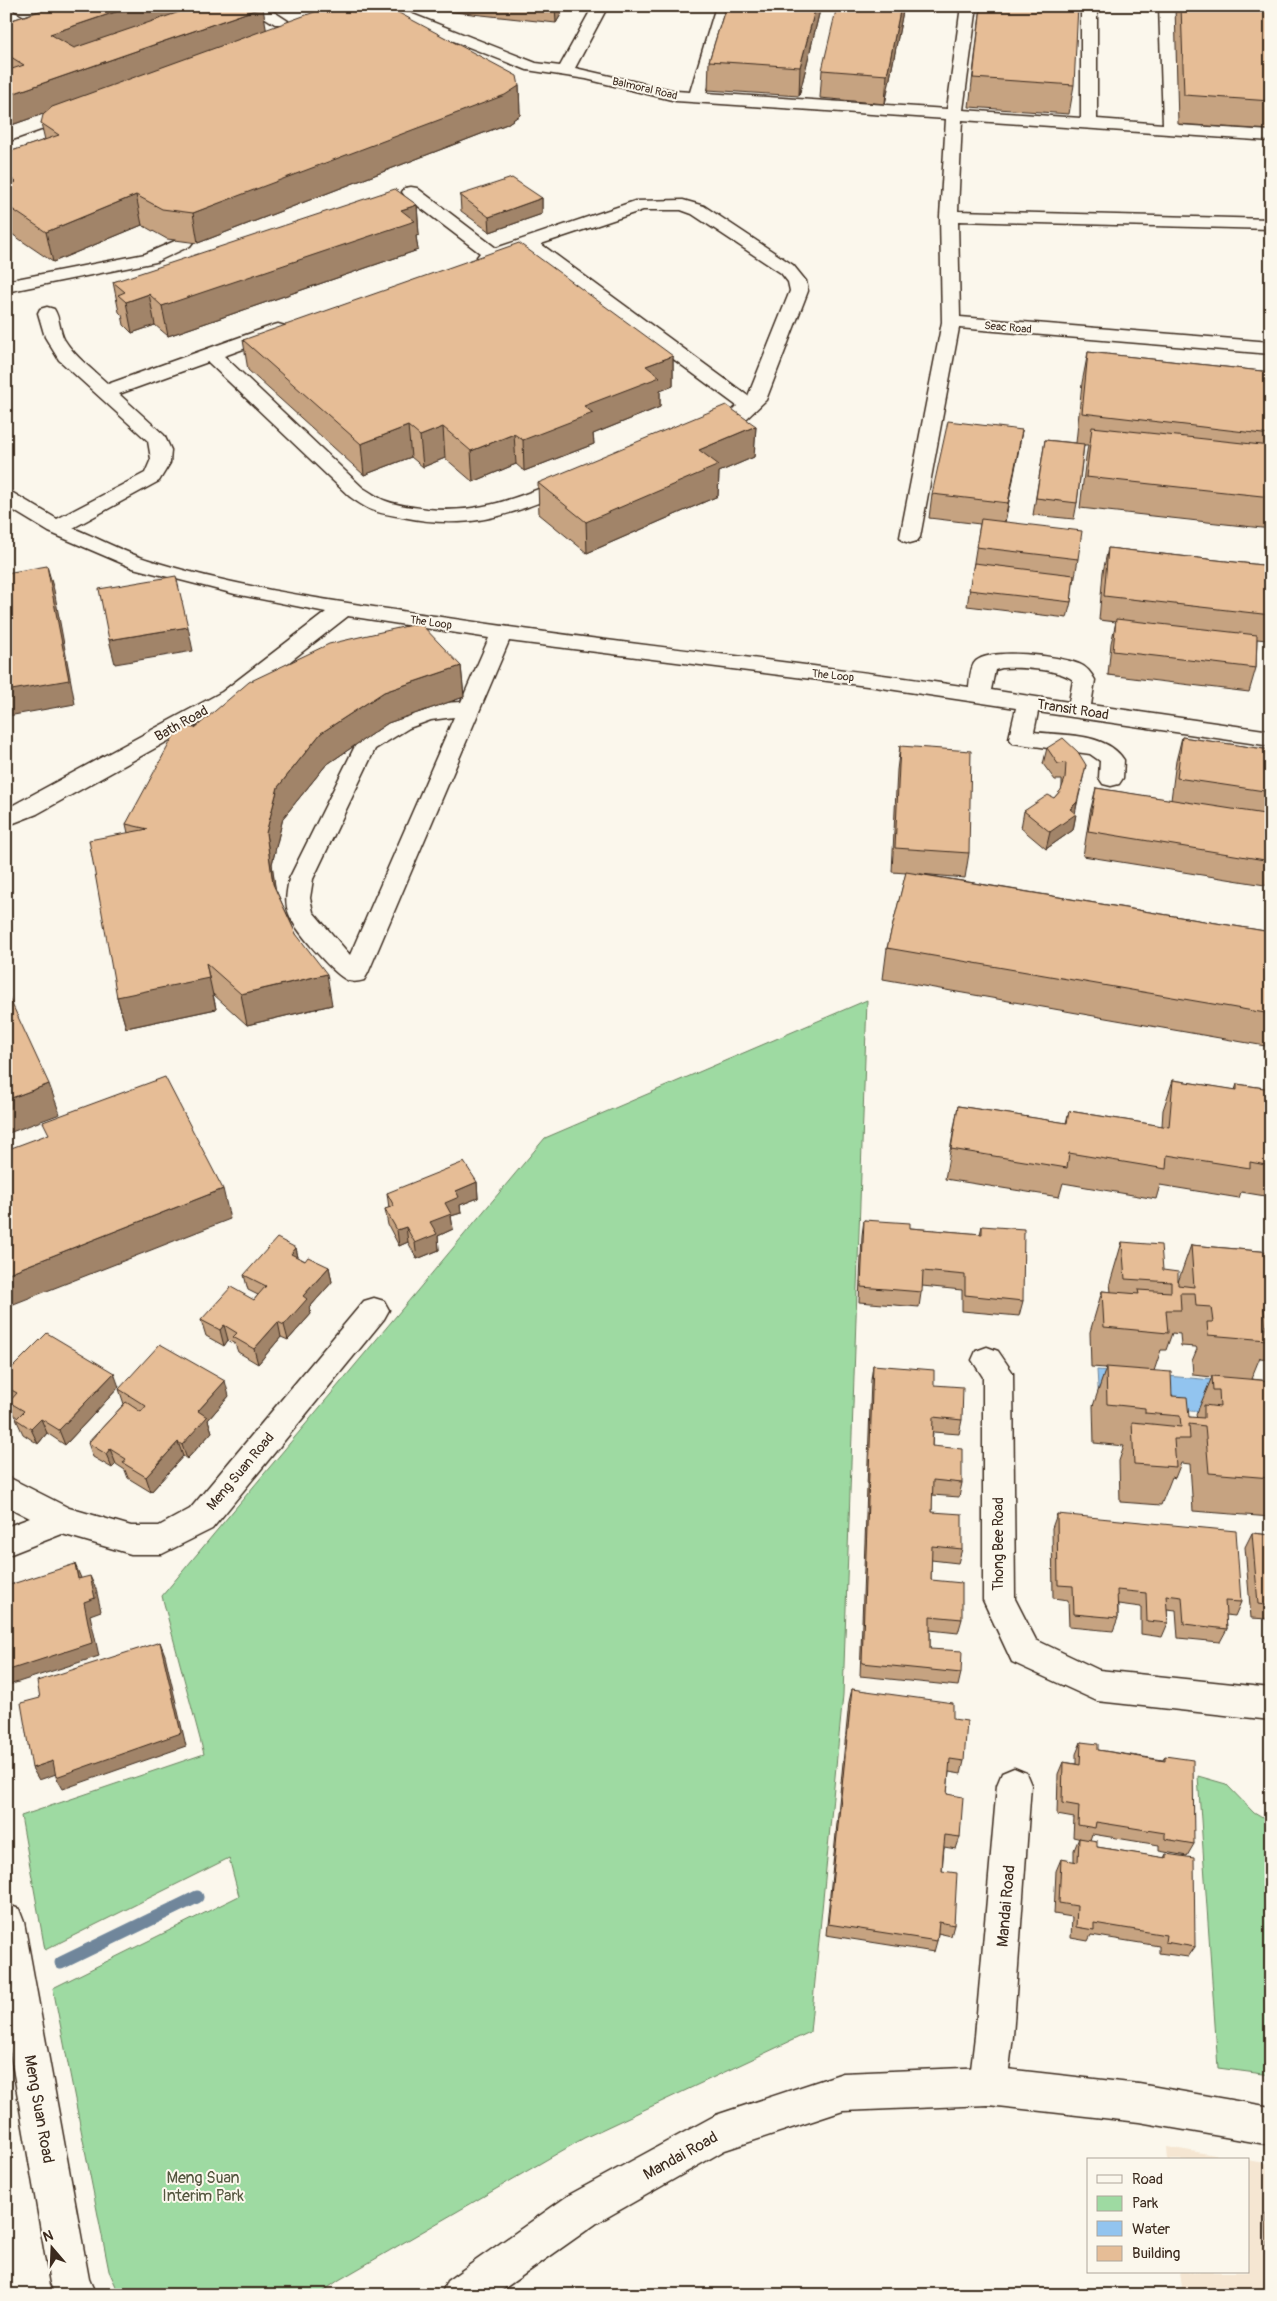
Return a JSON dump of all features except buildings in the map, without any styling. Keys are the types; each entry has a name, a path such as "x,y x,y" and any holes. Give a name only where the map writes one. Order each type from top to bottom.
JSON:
{"street":[{"path":"253,6 280,21"},
{"path":"565,71 601,6"},
{"path":"697,97 724,6"},
{"path":"910,537 951,322 949,216 954,114 969,6"},
{"path":"1089,6 1089,124"},
{"path":"1167,6 1171,129"},
{"name":"Balmoral Road","path":"378,11 533,67 586,74 676,96 1271,136"},
{"path":"6,12 29,26"},
{"path":"14,31 47,20"},
{"path":"818,106 822,88"},
{"path":"6,150 90,119"},
{"path":"411,192 494,254"},
{"path":"467,264 641,205 661,203 683,205 698,210 787,269 797,281 799,291 759,396 750,406 726,423 691,436"},
{"path":"949,216 1271,224"},
{"path":"6,287 150,258 184,242"},
{"path":"528,243 750,406"},
{"path":"47,313 54,337 66,356 157,439 163,454 160,468 152,477 56,528"},
{"name":"Seac Road","path":"951,322 1271,348"},
{"path":"105,392 293,325"},
{"path":"211,354 356,492 379,506 418,514 448,517 480,515 511,507 588,476"},
{"name":"The Loop","path":"6,497 56,528 140,564 235,588 344,609 502,633 758,667 875,680"},
{"name":"Bath Road","path":"6,818 29,808 230,696 344,609"},
{"path":"469,710 453,708 433,712 378,734 366,745 301,879 298,898 301,914 335,957 355,973 469,710 502,633"},
{"path":"979,695 984,666 990,661 1003,659 1072,669 1080,674 1084,680 1079,710"},
{"name":"Transit Road","path":"875,680 1271,739"},
{"path":"1028,702 1021,738 1096,747 1106,753 1112,760 1111,778"},
{"name":"Meng Suan Road","path":"6,1490 62,1520 131,1540 162,1540 201,1519 374,1310"},
{"name":"Thong Bee Road","path":"987,1360 998,1373 998,1600 1024,1651 1097,1685 1271,1704"},
{"path":"6,1542 62,1520"},
{"name":"Mandai Road","path":"988,2086 994,2036 1014,1785"},
{"name":"Meng Suan Road","path":"6,1922 70,2283 76,2295"},
{"name":"Mandai Road","path":"461,2295 583,2210 716,2134 843,2092 988,2086 1139,2103 1271,2126"}],"shaded area":[{"path":"1167,2147 1233,2158 1168,2158"},
{"path":"1250,2160 1271,2164 1271,2295 1183,2295 1180,2274 1250,2274"}],"green space":[{"name":"Meng Suan Interim Park","path":"867,1000 843,1695 810,2032 584,2138 339,2280 318,2295 120,2295 109,2271 53,1988 239,1896 229,1858 45,1950 21,1816 204,1754 162,1596 545,1138"},
{"path":"1198,1776 1226,1784 1254,1813 1271,1823 1271,2075 1218,2068"}],"water":[{"path":"1097,1370 1271,1385 1271,1418 1099,1403"}],"waterway":[{"path":"61,1963 197,1897"}]}
